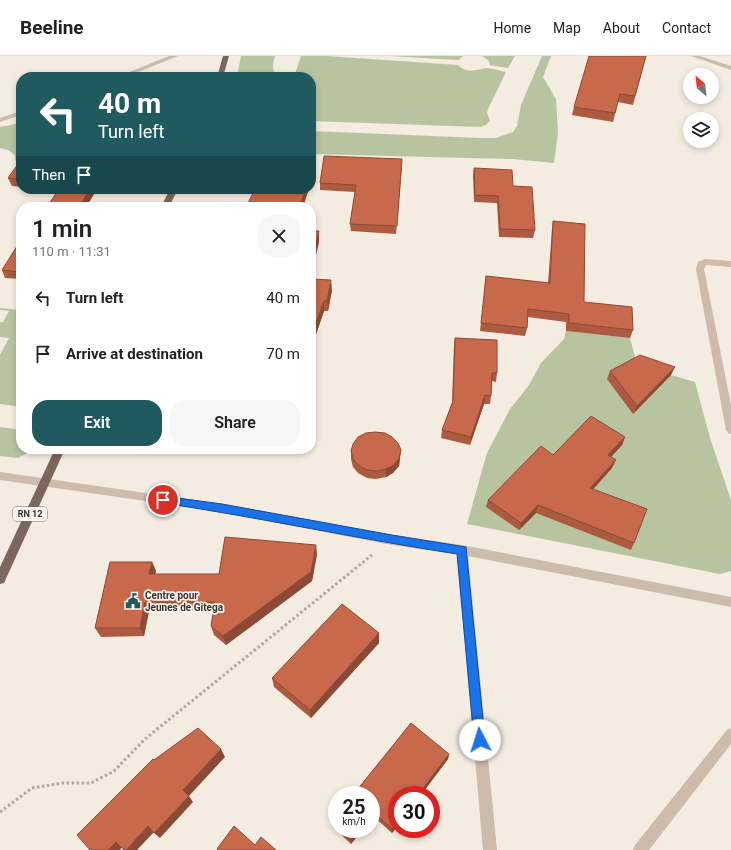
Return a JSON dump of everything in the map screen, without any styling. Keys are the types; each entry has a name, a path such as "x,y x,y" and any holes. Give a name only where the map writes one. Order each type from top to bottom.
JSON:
{"main road":[{"path":"221,72 226,56"},
{"name":"RN 12","path":"0,579 58,454"}],"street":[{"path":"133,72 175,56"},
{"path":"694,56 731,68"},
{"path":"0,120 16,115"},
{"path":"731,264 705,262 701,264 700,268 731,430"},
{"path":"0,476 222,508 392,540 462,550 731,602"},
{"path":"462,550 490,850"},
{"path":"640,850 731,734"}],"path":[{"path":"0,812 32,788 63,783 90,783 114,771 146,739 392,540"}],"green space":[{"path":"241,56 275,56 273,65 274,72 238,72"},
{"path":"301,56 326,56 458,65 465,70 491,68 506,72 488,109 487,113 490,121 486,125 480,127 316,121 316,72 296,72"},
{"path":"391,56 463,56 458,60"},
{"path":"482,56 515,56 508,68 489,65 490,63 487,59"},
{"path":"542,56 551,56 543,77 556,99 558,133 554,163 513,159 316,154 316,131 496,138 513,132 517,126 521,105"},
{"path":"16,124 16,160 15,155 8,150 0,148 0,127"},
{"path":"0,308 16,310 16,406 0,404 0,355 9,338 0,337 0,322 3,322 9,311 0,310"},
{"path":"566,331 630,338 637,364 633,414 671,375 695,382 710,438 731,500 731,571 720,574 467,524 487,453 510,409 529,385 541,363 564,339"},
{"path":"0,427 16,429 16,454 25,454 18,458 0,456"}],"building":[{"path":"589,56 646,56 635,96 620,94 615,113 574,107"},
{"path":"324,156 402,159 397,226 350,224 356,185 320,183"},
{"path":"16,167 16,179 8,178"},
{"path":"474,168 512,170 513,186 532,187 535,230 500,229 498,196 475,195"},
{"path":"56,194 87,194 82,202 50,202"},
{"path":"252,194 304,194 301,202 248,202"},
{"path":"553,221 585,224 584,302 632,307 633,330 569,323 569,314 528,309 527,328 481,323 486,276 550,283"},
{"path":"316,231 319,231 316,244"},
{"path":"16,248 16,271 2,270"},
{"path":"316,279 331,280 327,301 324,301 316,323"},
{"path":"455,338 497,340 497,373 492,373 491,396 485,395 471,437 442,430 453,401"},
{"path":"640,355 675,367 637,406 610,371"},
{"path":"591,416 625,437 608,455 616,460 590,488 647,509 634,543 538,505 521,523 488,500 541,446 553,455"},
{"path":"366,433 385,433 392,437 398,443 401,450 399,458 394,465 377,471 367,470 358,465 353,459 351,451 353,444 358,437"},
{"path":"225,537 316,545 311,572 223,636 211,626 215,602 145,602 140,628 95,628 110,562 152,562 149,574 219,574"},
{"path":"342,604 379,633 310,710 272,678"},
{"path":"411,723 449,754 425,786 388,786 388,825 380,818 380,786 360,786"},
{"path":"198,728 221,749 183,790 189,796 154,833 148,826 126,850 124,850 116,842 108,850 90,850 77,835 153,759 154,760"},
{"path":"234,826 255,845 261,837 276,850 218,850 217,849"}],"place":[{"name":"Centre pour Jeunes de Gitega","path":"133,601"}],"route":[{"path":"163,500 222,508 392,540 462,550 480,740"}]}
